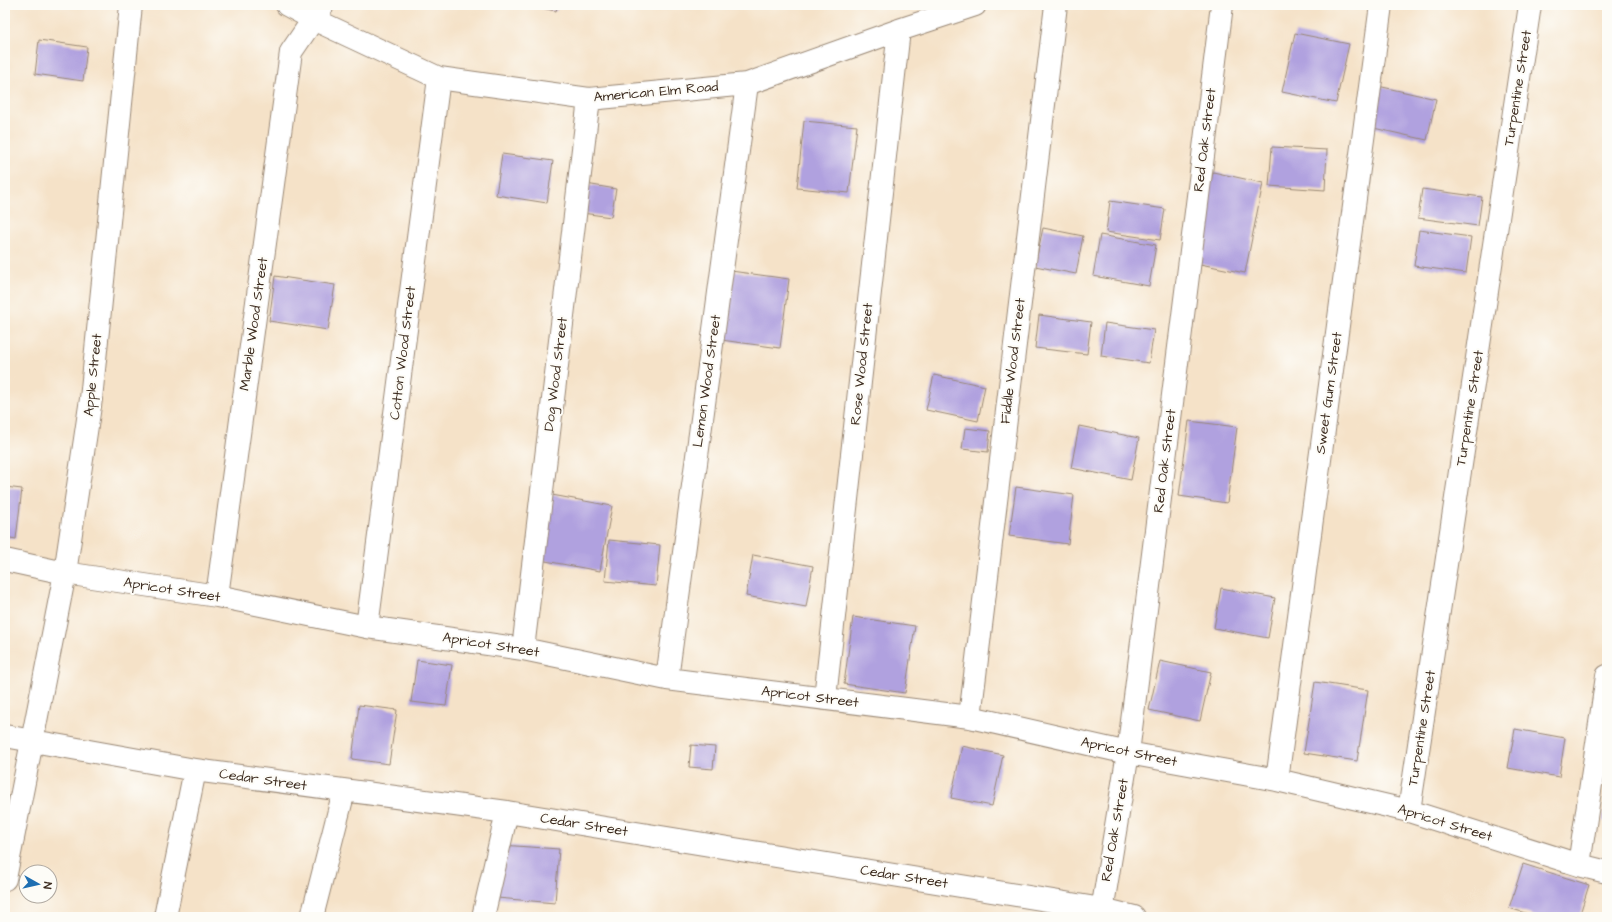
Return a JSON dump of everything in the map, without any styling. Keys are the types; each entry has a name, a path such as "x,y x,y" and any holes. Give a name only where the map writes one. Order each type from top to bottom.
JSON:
{"street":[{"name":"Apple Street","path":"5,879 65,573 91,399 131,5"},
{"path":"287,5 318,12"},
{"name":"American Elm Road","path":"318,12 439,78 589,99 747,84 899,30 975,5"},
{"name":"Fiddle Wood Street","path":"970,717 1056,5"},
{"name":"Red Oak Street","path":"1102,913 1128,753 1222,5"},
{"name":"Sweet Gum Street","path":"1277,780 1381,5"},
{"name":"Turpentine Street","path":"1409,811 1530,5"},
{"name":"Marble Wood Street","path":"217,596 291,52 318,12"},
{"name":"Rose Wood Street","path":"825,698 899,30"},
{"name":"Cotton Wood Street","path":"367,627 439,78"},
{"name":"Lemon Wood Street","path":"667,679 747,84"},
{"name":"Dog Wood Street","path":"523,649 589,99"},
{"name":"Apricot Street","path":"5,560 65,573 217,596 367,627 523,649 667,679 970,717 1128,753 1277,780 1409,811 1579,865 1607,872"},
{"path":"1579,865 1607,676"},
{"name":"Cedar Street","path":"5,736 195,770 507,812 1102,913 1134,917"},
{"path":"165,917 195,770"},
{"path":"312,917 344,791"},
{"path":"482,917 507,812"}],"building":[{"path":"528,5 558,5 556,11"},
{"path":"1295,33 1349,44 1336,103 1282,92"},
{"path":"39,40 87,47 83,81 35,74"},
{"path":"1378,86 1436,99 1427,140 1369,127"},
{"path":"804,121 857,126 849,193 797,188"},
{"path":"1272,147 1327,150 1325,190 1269,186"},
{"path":"502,154 553,161 547,203 496,195"},
{"path":"1213,172 1263,183 1245,273 1195,263"},
{"path":"586,184 616,189 611,217 582,213"},
{"path":"1422,189 1482,197 1478,226 1418,218"},
{"path":"1110,201 1165,209 1160,240 1106,232"},
{"path":"1043,228 1083,236 1076,274 1035,266"},
{"path":"1419,230 1471,237 1466,273 1414,266"},
{"path":"1100,235 1156,245 1149,286 1093,276"},
{"path":"731,271 789,279 780,348 721,340"},
{"path":"275,276 335,285 328,330 269,321"},
{"path":"1039,315 1091,322 1087,354 1035,348"},
{"path":"1105,323 1154,330 1149,363 1101,356"},
{"path":"934,375 985,386 978,421 926,410"},
{"path":"1189,421 1237,427 1227,503 1179,496"},
{"path":"1079,426 1139,438 1131,480 1071,468"},
{"path":"965,428 990,431 988,452 962,449"},
{"path":"5,487 22,489 16,539 5,537"},
{"path":"1016,487 1074,495 1068,544 1009,536"},
{"path":"552,495 612,506 600,571 540,560"},
{"path":"609,540 660,545 656,586 605,581"},
{"path":"753,555 813,566 806,607 746,596"},
{"path":"1221,588 1275,598 1268,638 1214,628"},
{"path":"853,617 915,626 905,693 844,684"},
{"path":"417,660 452,665 446,706 411,702"},
{"path":"1160,661 1211,672 1200,721 1149,710"},
{"path":"1315,682 1368,690 1357,761 1304,753"},
{"path":"359,705 397,710 389,764 352,759"},
{"path":"1515,729 1565,738 1559,777 1508,768"},
{"path":"691,745 715,747 713,769 689,767"},
{"path":"962,746 1003,755 992,806 951,798"},
{"path":"1607,793 1607,822 1603,821"},
{"path":"501,845 559,849 555,903 497,898"},
{"path":"1523,864 1589,885 1579,917 1538,917 1509,908"}]}
